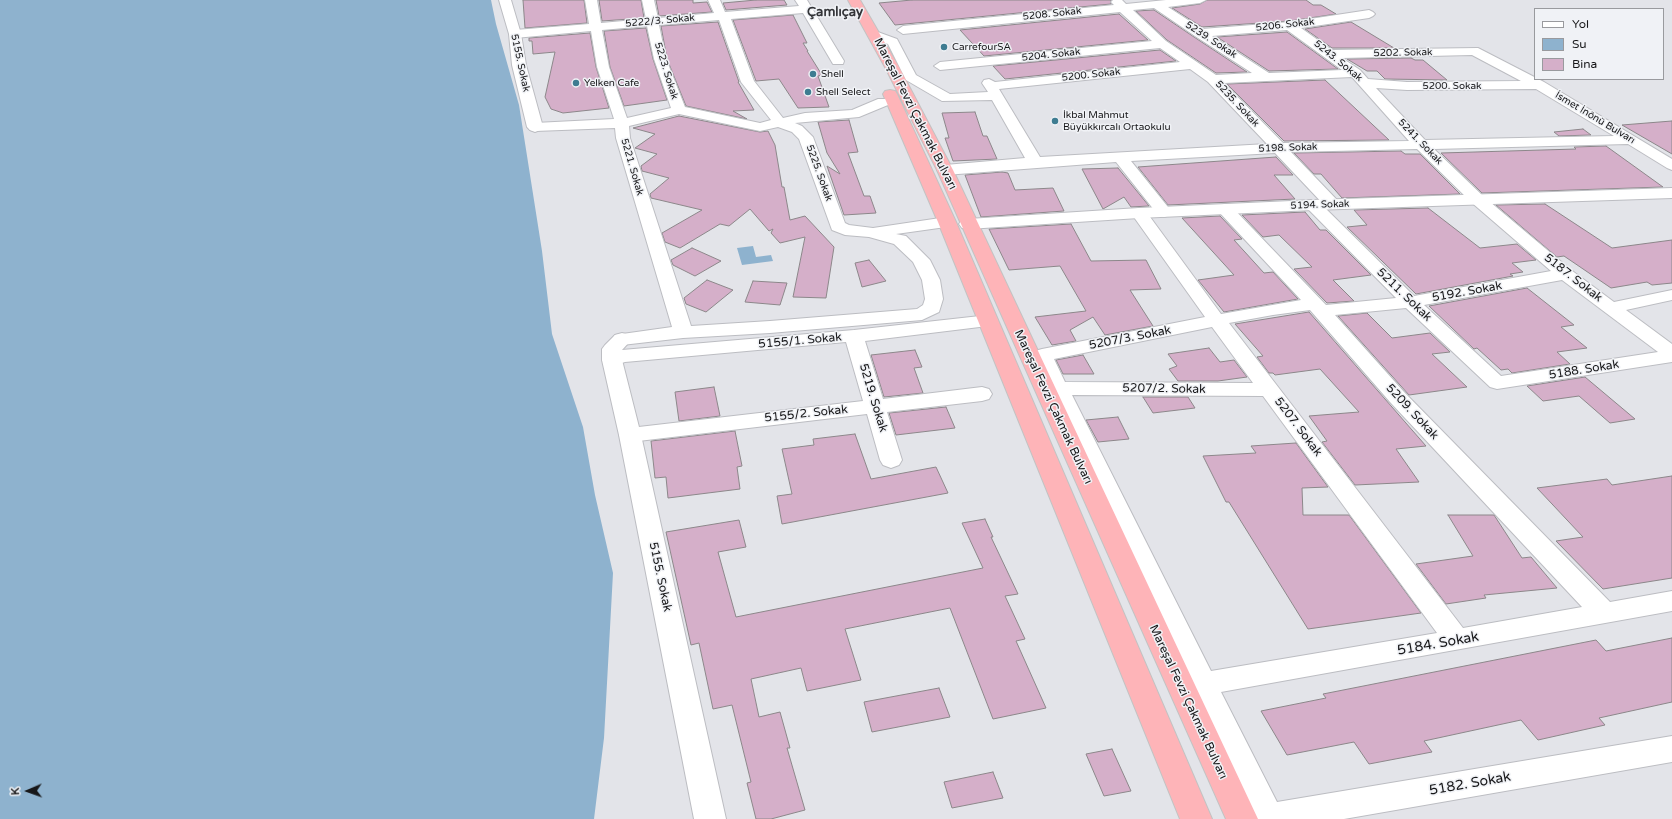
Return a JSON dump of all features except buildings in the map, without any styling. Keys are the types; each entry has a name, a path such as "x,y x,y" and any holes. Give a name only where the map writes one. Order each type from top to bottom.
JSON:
{"highway":[{"name":"Mareşal Fevzi Çakmak Bulvarı","path":"839,0 892,98 947,222 1196,819"},
{"name":"Mareşal Fevzi Çakmak Bulvarı","path":"854,0 875,35 898,66 968,224 1260,819"}],"street":[{"name":"5155. Sokak","path":"505,0 515,34 519,65 535,127"},
{"name":"5221. Sokak","path":"591,0 603,67 622,123 623,138 683,332"},
{"name":"5223. Sokak","path":"648,0 660,59 679,110 760,127 805,117 854,114 883,102"},
{"path":"714,0 721,16 724,19 748,82 780,123"},
{"name":"5208. Sokak","path":"903,30 1119,4 1156,4 1200,0"},
{"name":"5222/3. Sokak","path":"515,34 721,16 804,4"},
{"path":"804,4 838,61"},
{"name":"5235. Sokak","path":"1119,4 1162,44 1213,79 1332,204"},
{"name":"5239. Sokak","path":"1156,4 1265,76"},
{"name":"5206. Sokak","path":"1199,33 1290,26 1370,14"},
{"name":"5243. Sokak","path":"1290,26 1331,54 1365,83"},
{"name":"5204. Sokak","path":"940,66 1162,44"},
{"name":"5202. Sokak","path":"1331,54 1474,51"},
{"name":"İsmet İnönü Bulvarı","path":"1474,51 1539,85 1672,165"},
{"path":"968,63 993,91 1035,162"},
{"name":"5200. Sokak","path":"898,66 911,77 947,98 1191,65"},
{"path":"1213,79 1355,73"},
{"name":"5200. Sokak","path":"1365,83 1407,86 1539,85"},
{"name":"5241. Sokak","path":"1365,83 1422,145 1477,198"},
{"path":"535,127 622,123 679,110"},
{"name":"5225. Sokak","path":"780,123 797,129 806,137 838,226 845,230 870,232"},
{"name":"5198. Sokak","path":"945,170 1035,162 1278,148 1632,140"},
{"path":"1121,158 1164,212"},
{"name":"5194. Sokak","path":"968,224 1139,213 1332,204 1477,198 1672,193"},
{"name":"5187. Sokak","path":"1477,198 1565,274 1672,354"},
{"name":"5211. Sokak","path":"1313,205 1410,302 1497,383"},
{"name":"5209. Sokak","path":"1225,209 1318,307 1397,397 1603,612"},
{"name":"5207. Sokak","path":"1139,213 1457,640"},
{"path":"870,232 947,222"},
{"path":"617,350 683,332 770,327 922,314 932,308 934,299 931,280 921,260 900,240 870,232"},
{"name":"5192. Sokak","path":"1318,307 1410,302 1565,274"},
{"path":"1612,308 1672,296"},
{"name":"5207/3. Sokak","path":"1058,388 1042,354 1274,309 1318,307"},
{"name":"5155/1. Sokak","path":"617,350 628,355 854,336 989,321"},
{"name":"5219. Sokak","path":"854,336 891,460"},
{"name":"5155. Sokak","path":"617,350 630,435 710,819"},
{"name":"5188. Sokak","path":"1497,383 1672,354"},
{"path":"1058,388 1203,684 1260,819"},
{"name":"5207/2. Sokak","path":"1058,388 1270,390"},
{"name":"5155/2. Sokak","path":"630,435 982,394"},
{"name":"5184. Sokak","path":"1203,684 1672,601"},
{"name":"5182. Sokak","path":"1260,819 1672,749"}],"water":[{"path":"0,0 491,0 496,24 519,105 542,251 552,334 583,427 595,495 613,573 604,738 594,819 0,819"},
{"path":"753,246 756,257 771,255 773,261 742,265 737,248"}],"place":[{"name":"CarrefourSA","path":"944,47"},
{"name":"Shell","path":"813,74"},
{"name":"Yelken Cafe","path":"576,83"},
{"name":"Shell Select","path":"808,92"},
{"name":"İkbal Mahmut Büyükkırcalı Ortaokulu","path":"1055,121"}],"district":[{"name":"Çamlıçay","path":"835,13"}]}
